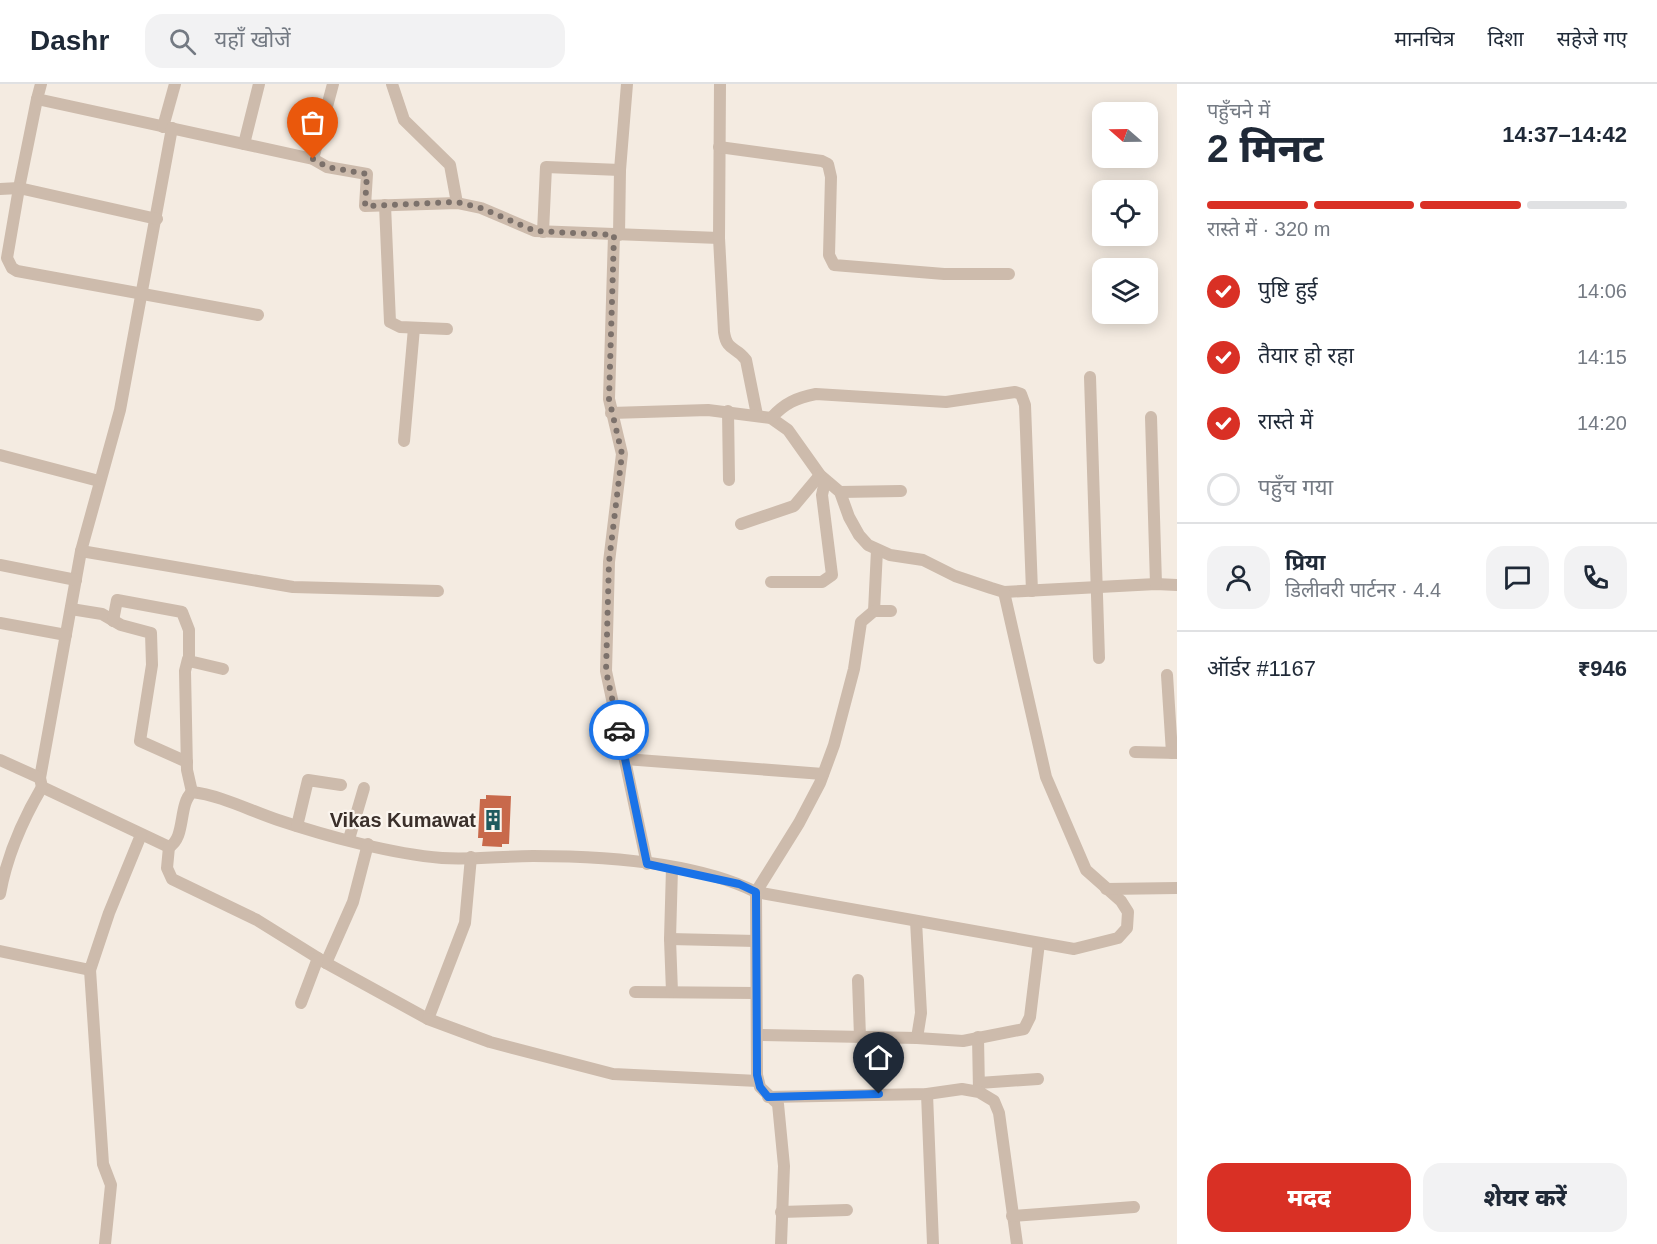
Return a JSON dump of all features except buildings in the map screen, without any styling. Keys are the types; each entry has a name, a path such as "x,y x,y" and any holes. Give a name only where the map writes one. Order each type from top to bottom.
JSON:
{"street":[{"path":"42,84 37,99 7,258 12,268 258,315"},
{"path":"0,894 5,867 22,820 41,782 81,551 120,410 143,294 157,219 175,84"},
{"path":"244,144 259,84"},
{"path":"313,159 333,84"},
{"path":"392,84 404,120 450,165 457,202"},
{"path":"627,84 608,356 610,413 622,454 609,562 606,671 647,864"},
{"path":"720,84 719,238 725,343 746,360 757,415"},
{"path":"37,99 313,159 327,167 367,174 365,206 457,202 481,208 535,231 719,238"},
{"path":"719,147 822,161 828,164 831,177 829,255 834,265 944,273 1009,274"},
{"path":"543,232 546,167 620,170"},
{"path":"0,189 20,188 157,219"},
{"path":"385,205 388,317 394,326 447,329"},
{"path":"404,441 414,328"},
{"path":"1090,377 1100,658"},
{"path":"771,418 790,401 816,394 946,402 1015,392 1021,394 1025,405 1032,591"},
{"path":"610,413 728,411 771,418 788,430 823,478 840,492 859,535 877,550 890,555 923,560 955,576 1004,592 1156,584 1177,585"},
{"path":"728,411 729,480"},
{"path":"1151,417 1156,584"},
{"path":"0,455 99,482"},
{"path":"741,524 794,506 823,478"},
{"path":"771,582 822,582 832,575 822,495 823,478"},
{"path":"840,492 901,491"},
{"path":"874,611 877,550"},
{"path":"81,551 293,586 438,591"},
{"path":"0,565 76,580"},
{"path":"192,792 297,826 368,844 442,858 534,856 613,859 672,868 739,884 756,892 1039,944 1074,949 1118,938 1127,928 1128,912 1121,901 1086,870 1046,777 1004,592"},
{"path":"113,621 117,600 182,612 189,630 185,672 187,762 192,792 185,804 177,837 169,847 167,868 172,879 257,920 322,960 428,1019 490,1042 613,1074 759,1081"},
{"path":"71,609 102,614 121,625 147,630 151,636 151,677 141,743 187,762"},
{"path":"781,1244 784,1166 780,1118 778,1104 768,1097 759,1081 756,892 800,824 823,774 834,745 854,669 861,622 874,611 891,611"},
{"path":"0,623 66,634"},
{"path":"188,659 194,664 223,669"},
{"path":"1135,752 1174,753 1167,675"},
{"path":"625,759 823,774"},
{"path":"0,760 141,835 169,847"},
{"path":"297,826 308,780 341,785"},
{"path":"349,839 364,788"},
{"path":"105,1244 111,1185 103,1164 90,970 109,913 141,835"},
{"path":"301,1003 352,902 368,844"},
{"path":"428,1019 465,923 471,857"},
{"path":"672,868 670,939 672,992"},
{"path":"1106,888 1177,888"},
{"path":"916,921 921,1013 917,1038"},
{"path":"670,939 756,942"},
{"path":"757,1035 963,1041 1024,1029 1030,1017 1039,944"},
{"path":"0,951 90,970"},
{"path":"858,980 860,1037"},
{"path":"635,992 756,993"},
{"path":"978,1037 979,1088 994,1101 999,1113 1017,1244"},
{"path":"768,1097 927,1094 1038,1078"},
{"path":"927,1094 933,1244"},
{"path":"1012,1216 1134,1207"},
{"path":"781,1212 847,1210"}],"way so far":[{"path":"313,159 327,167 367,174 365,206 457,202 481,208 535,231 614,235 608,356 609,399 610,413 622,454 609,562 606,671 619,730"}],"place":[{"name":"Vikas Kumawat","path":"493,820"}],"route":[{"path":"619,730 647,864 676,868 739,884 756,892 757,1075 760,1087 768,1097 879,1094"}]}
